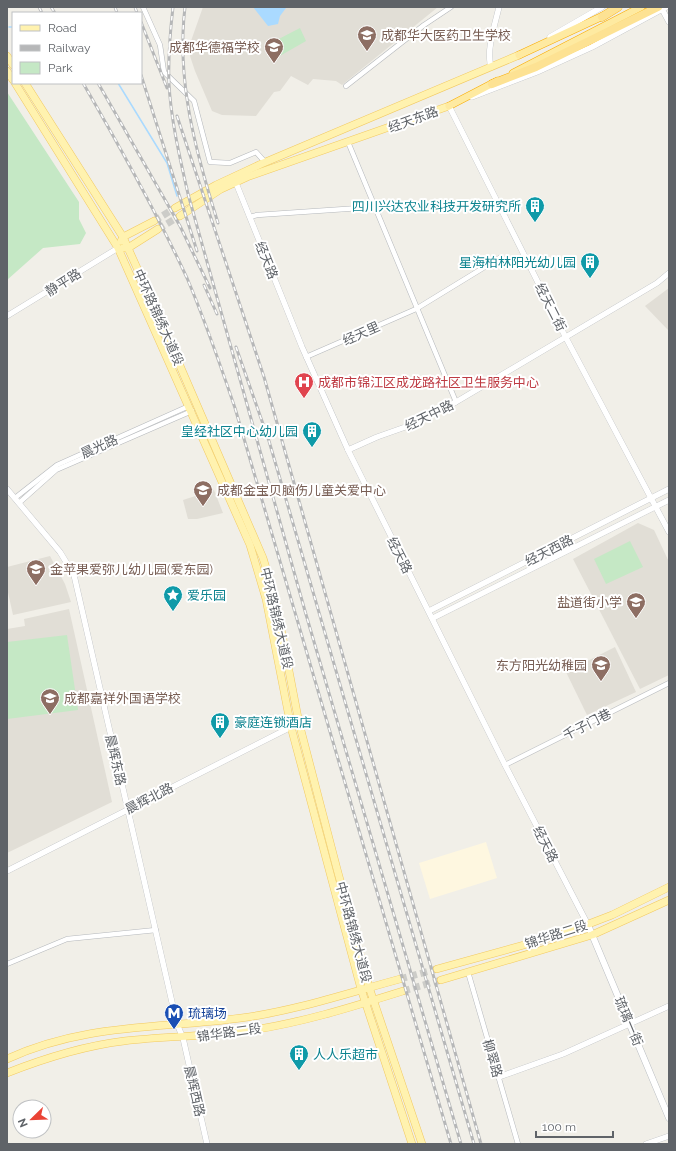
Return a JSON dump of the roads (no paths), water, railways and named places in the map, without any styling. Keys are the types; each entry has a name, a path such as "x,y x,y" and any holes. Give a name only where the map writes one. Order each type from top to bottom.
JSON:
{"highway":[{"path":"602,17 618,7"},
{"name":"经天东路","path":"519,55 622,7"},
{"name":"经天东路","path":"449,106 641,7"},
{"path":"492,84 536,67 662,8"}],"main road":[{"name":"经天东路","path":"180,216 235,179 265,162 519,55"},
{"name":"中环路锦绣大道段","path":"16,84 118,248 250,545 275,637 283,693 291,727 361,989 412,1144"},
{"name":"中环路锦绣大道段","path":"26,84 123,237 263,558 275,598 299,723 369,987 422,1144"},
{"name":"经天东路","path":"175,208 235,179 348,142 449,106"},
{"path":"154,221 123,237 118,248 128,248 158,229"},
{"name":"锦华路二段","path":"437,969 560,935 588,925 669,887"},
{"name":"锦华路二段","path":"441,980 592,935 669,900"},
{"name":"琉璃一街","path":"588,925 669,1118"},
{"name":"锦华路二段","path":"7,1059 75,1035 125,1028 242,1018 294,1007 400,979"},
{"name":"锦华路二段","path":"7,1073 36,1061 76,1049 124,1041 183,1038 245,1031 298,1021 403,991"}],"street":[{"path":"143,7 160,45 164,72 194,100 210,162 230,163 256,152 265,162"},
{"path":"346,86 424,25 451,7"},
{"path":"491,67 490,61 493,34 499,7"},
{"path":"519,55 602,7"},
{"path":"449,106 537,72 592,47 662,8 669,22"},
{"name":"经天二街","path":"449,106 565,336 669,532"},
{"path":"348,142 416,309 456,402"},
{"name":"经天路","path":"235,179 306,357 348,450 505,765 588,925"},
{"path":"250,217 257,215 375,207"},
{"name":"静平路","path":"7,316 118,248"},
{"name":"经天里","path":"306,357 416,309 501,257"},
{"name":"经天中路","path":"348,450 411,425 456,402 523,364 565,336 656,283 669,273"},
{"name":"晨光路","path":"17,501 57,465 190,409"},
{"name":"晨辉东路","path":"7,489 60,552 74,576 177,1024 183,1038"},
{"name":"经天西路","path":"429,611 669,489"},
{"name":"经天西路","path":"433,618 669,500"},
{"name":"千子门巷","path":"505,765 669,683"},
{"name":"晨辉北路","path":"7,871 291,727"},
{"path":"7,964 67,939 156,930"},
{"name":"柳翠路","path":"468,972 518,1144"},
{"path":"499,1077 563,1054 630,1025 669,1006"},
{"name":"晨辉西路","path":"183,1038 207,1144"},
{"path":"646,1144 669,1136"}],"water":[{"path":"253,7 286,8 280,16 278,24 268,26"}],"waterway":[{"path":"119,84 167,163 177,196"}],"tunnel":[{"path":"154,221 175,208"},
{"path":"158,229 180,216"},
{"path":"400,979 437,969"},
{"path":"403,991 441,980"}],"railway":[{"path":"39,7 42,12"},
{"path":"51,7 54,12"},
{"path":"115,7 117,12"},
{"path":"135,7 137,12"},
{"path":"173,7 169,55 170,98 176,139 188,194 305,611 461,1144"},
{"path":"185,7 183,62 190,116 202,170 218,223"},
{"path":"142,25 167,88"},
{"path":"142,78 197,251"},
{"path":"84,84 163,228 187,278 224,375 235,408 451,1144"},
{"path":"99,84 180,226 210,288"},
{"path":"177,116 264,377 481,1144"},
{"path":"204,285 217,314"},
{"path":"236,347 269,441 474,1144"}],"place":[{"name":"成都华大医药卫生学校","path":"367,52"},
{"name":"成都华德福学校","path":"274,64"},
{"name":"四川兴达农业科技开发研究所","path":"535,223"},
{"name":"星海柏林阳光幼儿园","path":"590,279"},
{"name":"成都市锦江区成龙路社区卫生服务中心","path":"304,399"},
{"name":"皇经社区中心幼儿园","path":"312,448"},
{"name":"成都金宝贝脑伤儿童关爱中心","path":"203,507"},
{"name":"金苹果爱弥儿幼儿园(爱东园)","path":"36,586"},
{"name":"爱乐园","path":"173,612"},
{"name":"盐道街小学","path":"636,619"},
{"name":"东方阳光幼稚园","path":"601,682"},
{"name":"成都嘉祥外国语学校","path":"50,715"},
{"name":"豪庭连锁酒店","path":"220,739"},
{"name":"琉璃场","path":"174,1030"},
{"name":"人人乐超市","path":"299,1071"}]}
